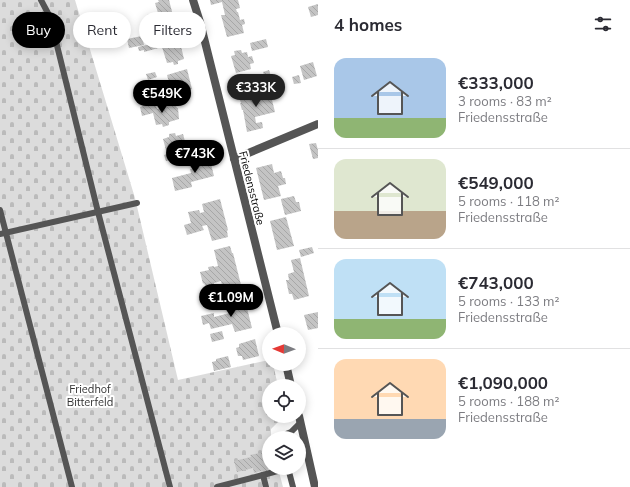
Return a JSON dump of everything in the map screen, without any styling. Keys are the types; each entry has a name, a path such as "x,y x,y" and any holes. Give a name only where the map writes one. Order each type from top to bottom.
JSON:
{"street":[{"name":"Friedensstraße","path":"193,0 276,327"},
{"path":"234,159 318,124"},
{"path":"300,423 315,487"}],"lane":[{"path":"41,0 50,17 98,212 170,487"},
{"path":"3,233 137,203"},
{"path":"0,210 3,233 72,487"},
{"path":"217,487 263,475 266,487"},
{"path":"290,475 293,487"}],"green space":[{"name":"Friedhof Bitterfeld","path":"0,0 75,0 79,12 73,12 73,48 90,48 135,198 178,380 262,362 262,371 275,371 276,379 262,379 262,423 277,423 271,431 262,431 262,475 280,475 283,487 0,487"}],"building":[{"path":"158,0 169,0 172,12 158,12 155,3 159,2"},
{"path":"210,0 238,0 240,8 236,9 240,20 244,19 245,24 242,25 244,33 227,37 221,15 225,15 222,2 211,5"},
{"path":"318,4 318,15 311,17 308,7"},
{"path":"139,37 139,46 131,48 131,38"},
{"path":"266,39 268,47 252,51 250,43"},
{"path":"138,47 158,48 144,52 144,50 139,51"},
{"path":"162,48 181,48 184,59 178,61 178,64 174,65 173,62 167,63"},
{"path":"241,50 242,53 247,52 248,57 252,56 254,63 250,64 251,69 236,73 231,56 235,55 234,51"},
{"path":"313,62 317,76 304,80 300,66"},
{"path":"187,69 192,89 176,93 175,85 170,86 167,75"},
{"path":"269,70 272,79 266,81 263,72"},
{"path":"155,72 157,77 148,80 146,74"},
{"path":"299,75 301,83 294,84 292,77"},
{"path":"269,88 275,112 255,117 256,123 262,122 263,128 247,132 239,97 260,92"},
{"path":"155,103 157,109 175,104 178,108 179,119 169,122 169,125 163,127 162,124 156,125 153,113 142,116 140,107"},
{"path":"175,133 176,136 183,134 189,156 166,161 164,155 167,154 163,139 169,137 169,134"},
{"path":"316,143 318,158 313,159 309,144"},
{"path":"209,156 214,176 191,182 192,187 175,191 172,178 191,173 190,169 196,168 194,160"},
{"path":"272,164 274,173 281,171 283,178 285,178 286,184 278,186 281,196 264,200 256,168"},
{"path":"294,196 296,202 299,202 301,211 285,215 281,199"},
{"path":"220,199 228,230 228,237 212,241 207,225 202,226 204,230 187,235 184,225 191,223 188,212 199,210 200,213 204,212 202,204"},
{"path":"286,217 294,246 277,250 270,221"},
{"path":"230,246 241,285 237,286 236,291 231,292 228,288 223,289 221,281 206,288 204,283 203,284 200,272 209,270 208,267 218,266 214,250"},
{"path":"312,247 314,253 301,257 299,250"},
{"path":"300,258 309,296 294,300 292,294 289,294 286,280 289,280 288,274 294,272 291,260"},
{"path":"245,300 252,328 235,332 232,324 211,329 209,323 203,325 201,316 214,313 214,317 230,313 228,305"},
{"path":"318,312 318,328 308,330 304,315"},
{"path":"222,331 224,339 212,342 210,334"},
{"path":"255,339 259,356 243,360 242,356 238,356 236,348 239,347 239,344"},
{"path":"228,356 231,367 214,371 212,362 216,361 216,359"},
{"path":"262,452 262,472 254,473 253,468 237,472 234,461 251,457 250,455"}]}
